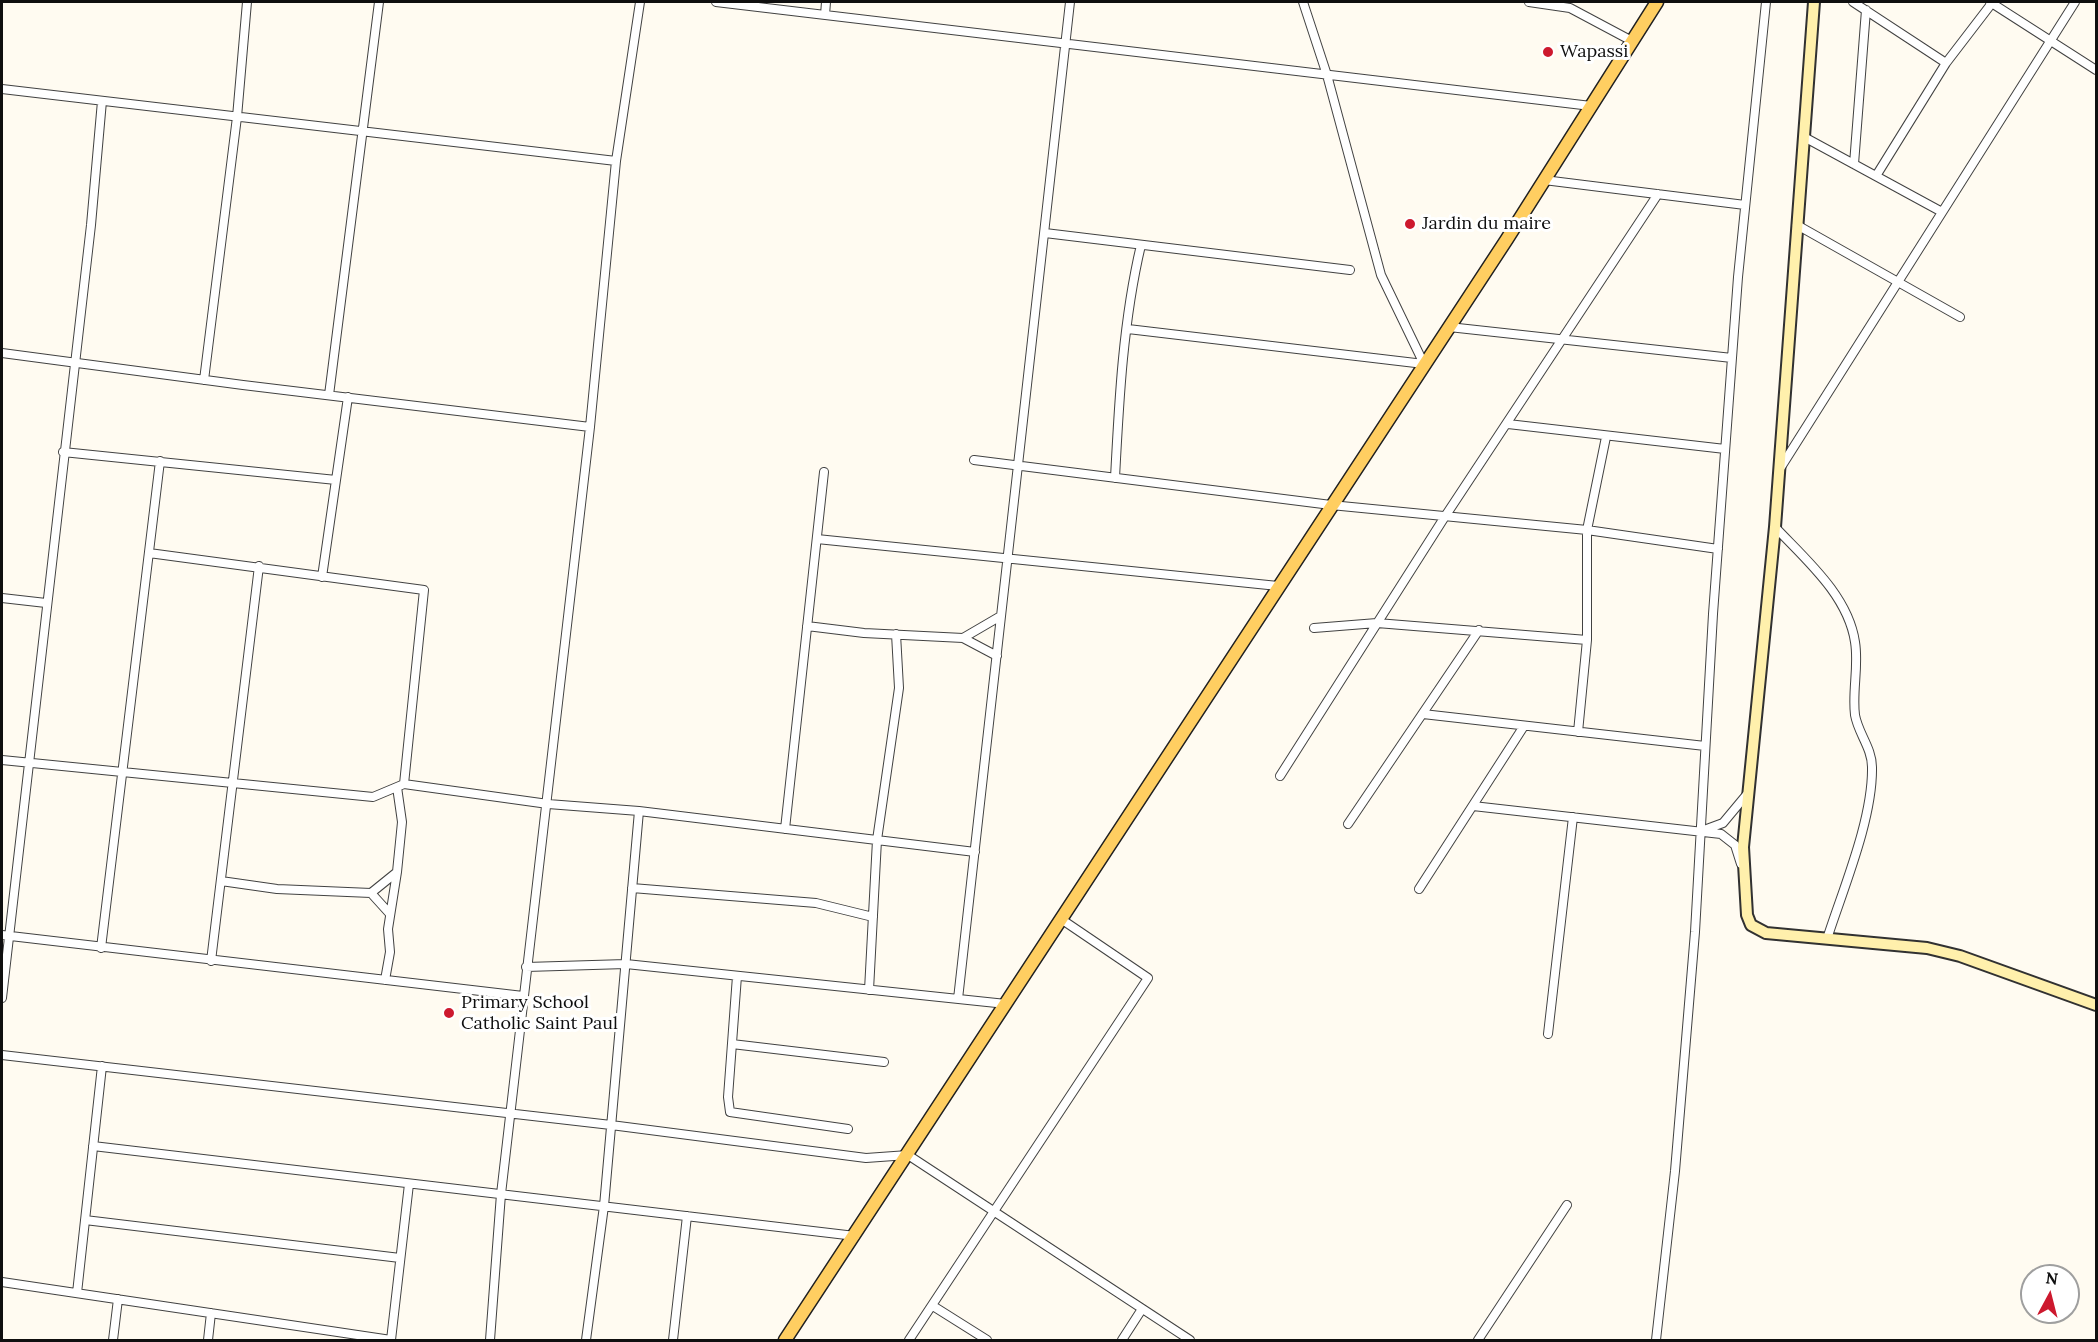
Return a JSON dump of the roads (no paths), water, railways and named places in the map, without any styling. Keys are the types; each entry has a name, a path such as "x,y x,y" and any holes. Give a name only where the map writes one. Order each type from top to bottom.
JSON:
{"main road":[{"path":"785,1341 1449,327 1657,2"}],"street":[{"path":"204,380 237,117 247,2"},
{"path":"329,395 379,2"},
{"path":"490,1341 501,1194 590,427 616,161 640,2"},
{"path":"716,2 1591,106"},
{"path":"825,15 826,2"},
{"path":"958,999 997,656 999,617 1008,559 1070,2"},
{"path":"1303,2 1327,75 1381,275 1424,364"},
{"path":"1529,2 1570,8 1632,41"},
{"path":"1656,1341 1676,1160 1695,932 1699,831 1725,449 1745,205 1766,2"},
{"path":"1814,2 1775,527 1742,869 1744,903 1750,925 1766,933 1915,946 1950,953 2096,1005"},
{"path":"1853,2 1946,63"},
{"path":"1876,176 1946,63 1991,2 2097,70"},
{"path":"1779,470 2075,2"},
{"path":"1854,164 1866,10"},
{"path":"2,89 616,161"},
{"path":"2,998 5,935 28,763 102,101"},
{"path":"1804,137 1942,212"},
{"path":"1544,180 1745,205"},
{"path":"1280,776 1444,518 1564,340 1658,194"},
{"path":"1797,225 1960,317"},
{"path":"1045,233 1350,270"},
{"path":"1115,478 1119,403 1131,287 1141,245"},
{"path":"1449,327 1732,358"},
{"path":"1128,329 1424,364"},
{"path":"2,353 590,427"},
{"path":"322,577 348,397"},
{"path":"1508,424 1725,449"},
{"path":"1578,732 1587,640 1587,530 1606,437"},
{"path":"63,452 336,480"},
{"path":"974,460 1444,518 1587,530 1718,549"},
{"path":"101,948 125,771 160,461"},
{"path":"785,829 824,472"},
{"path":"1775,527 1832,590 1849,622 1856,650 1855,717 1871,759 1869,792 1856,852 1827,939"},
{"path":"817,539 1278,586"},
{"path":"149,553 424,590 400,786 402,822 398,872 388,929 390,960 385,980"},
{"path":"211,961 259,566"},
{"path":"2,598 46,603"},
{"path":"963,638 999,617"},
{"path":"1314,628 1377,623 1587,640"},
{"path":"807,626 963,638 997,656"},
{"path":"1348,824 1479,630"},
{"path":"869,990 877,840 899,688 896,634"},
{"path":"1423,714 1705,746"},
{"path":"1419,889 1524,726"},
{"path":"2,760 373,797 400,786 548,804 639,811 975,852"},
{"path":"1699,831 1723,823 1748,793"},
{"path":"1473,806 1721,834 1732,841 1742,869"},
{"path":"586,1341 604,1206 639,811"},
{"path":"1548,1034 1573,817"},
{"path":"221,881 277,889 371,893 398,872"},
{"path":"632,888 816,903 873,917"},
{"path":"371,893 390,914"},
{"path":"909,1341 1148,978 1061,919"},
{"path":"5,935 523,996"},
{"path":"526,967 626,964 1006,1004"},
{"path":"737,976 728,1097 730,1112 848,1129"},
{"path":"732,1044 884,1062"},
{"path":"2,1055 611,1125 866,1158 908,1155 1190,1341"},
{"path":"77,1293 102,1066"},
{"path":"93,1146 855,1236"},
{"path":"2,1282 391,1341 409,1184"},
{"path":"1478,1341 1567,1205"},
{"path":"673,1341 687,1216"},
{"path":"85,1220 400,1258"},
{"path":"113,1341 118,1299"},
{"path":"933,1306 987,1341"},
{"path":"1122,1341 1142,1309"},
{"path":"208,1341 211,1313"}],"place":[{"name":"Wapassi","path":"1548,52"},
{"name":"Jardin du maire","path":"1410,224"},
{"name":"Primary School Catholic Saint Paul","path":"449,1013"}]}
